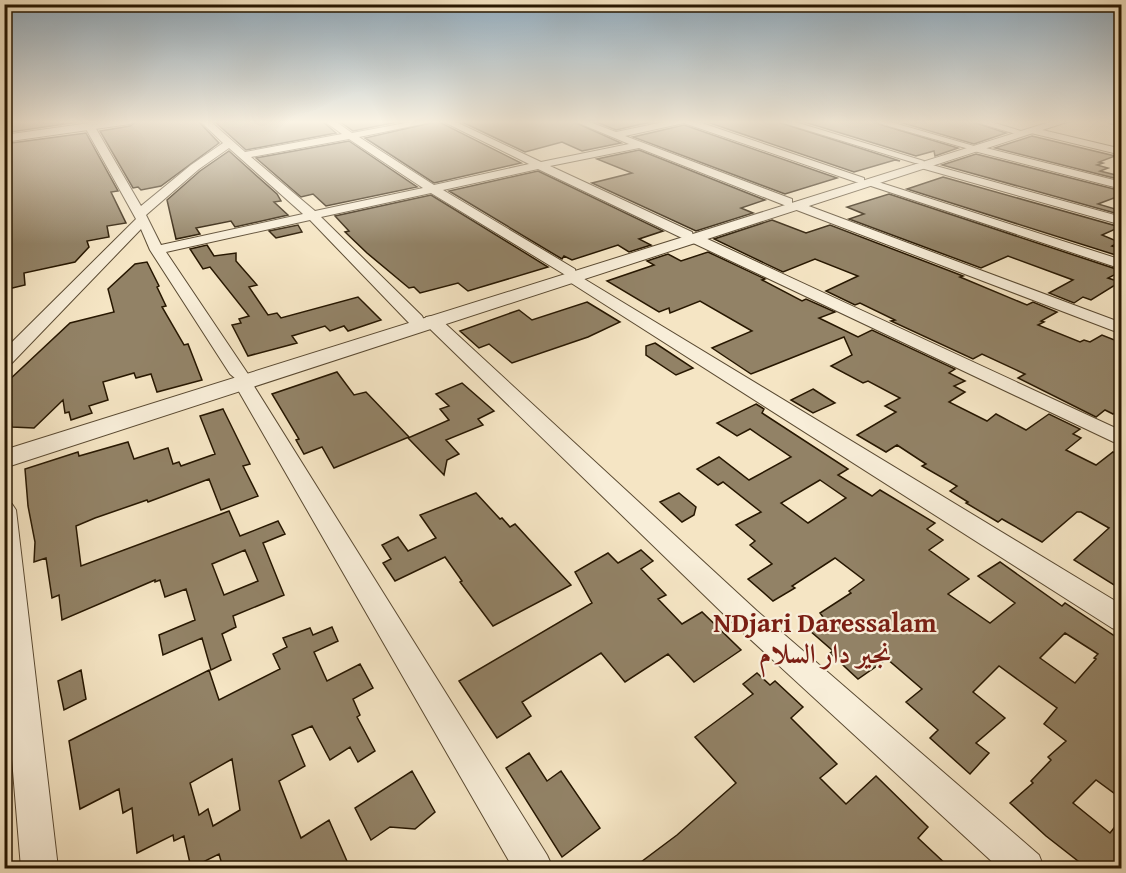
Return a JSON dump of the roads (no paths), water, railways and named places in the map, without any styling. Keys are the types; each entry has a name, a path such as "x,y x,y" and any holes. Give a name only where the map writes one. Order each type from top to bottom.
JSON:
{"street":[{"path":"109,162 142,217 157,250 241,379 534,868"},
{"path":"4,361 142,217 202,162"},
{"path":"253,162 747,620 1026,868"},
{"path":"390,162 1122,620"},
{"path":"527,162 1122,439"},
{"path":"157,250 557,162"},
{"path":"683,162 1122,329"},
{"path":"808,162 1122,266"},
{"path":"915,162 1122,221"},
{"path":"4,459 424,320 929,162"},
{"path":"1029,162 1122,186"},
{"path":"4,448 241,379"},
{"path":"4,510 40,868"}],"district":[{"name":"NDjari Daressalam نجير دار السلام","path":"825,638"}]}
